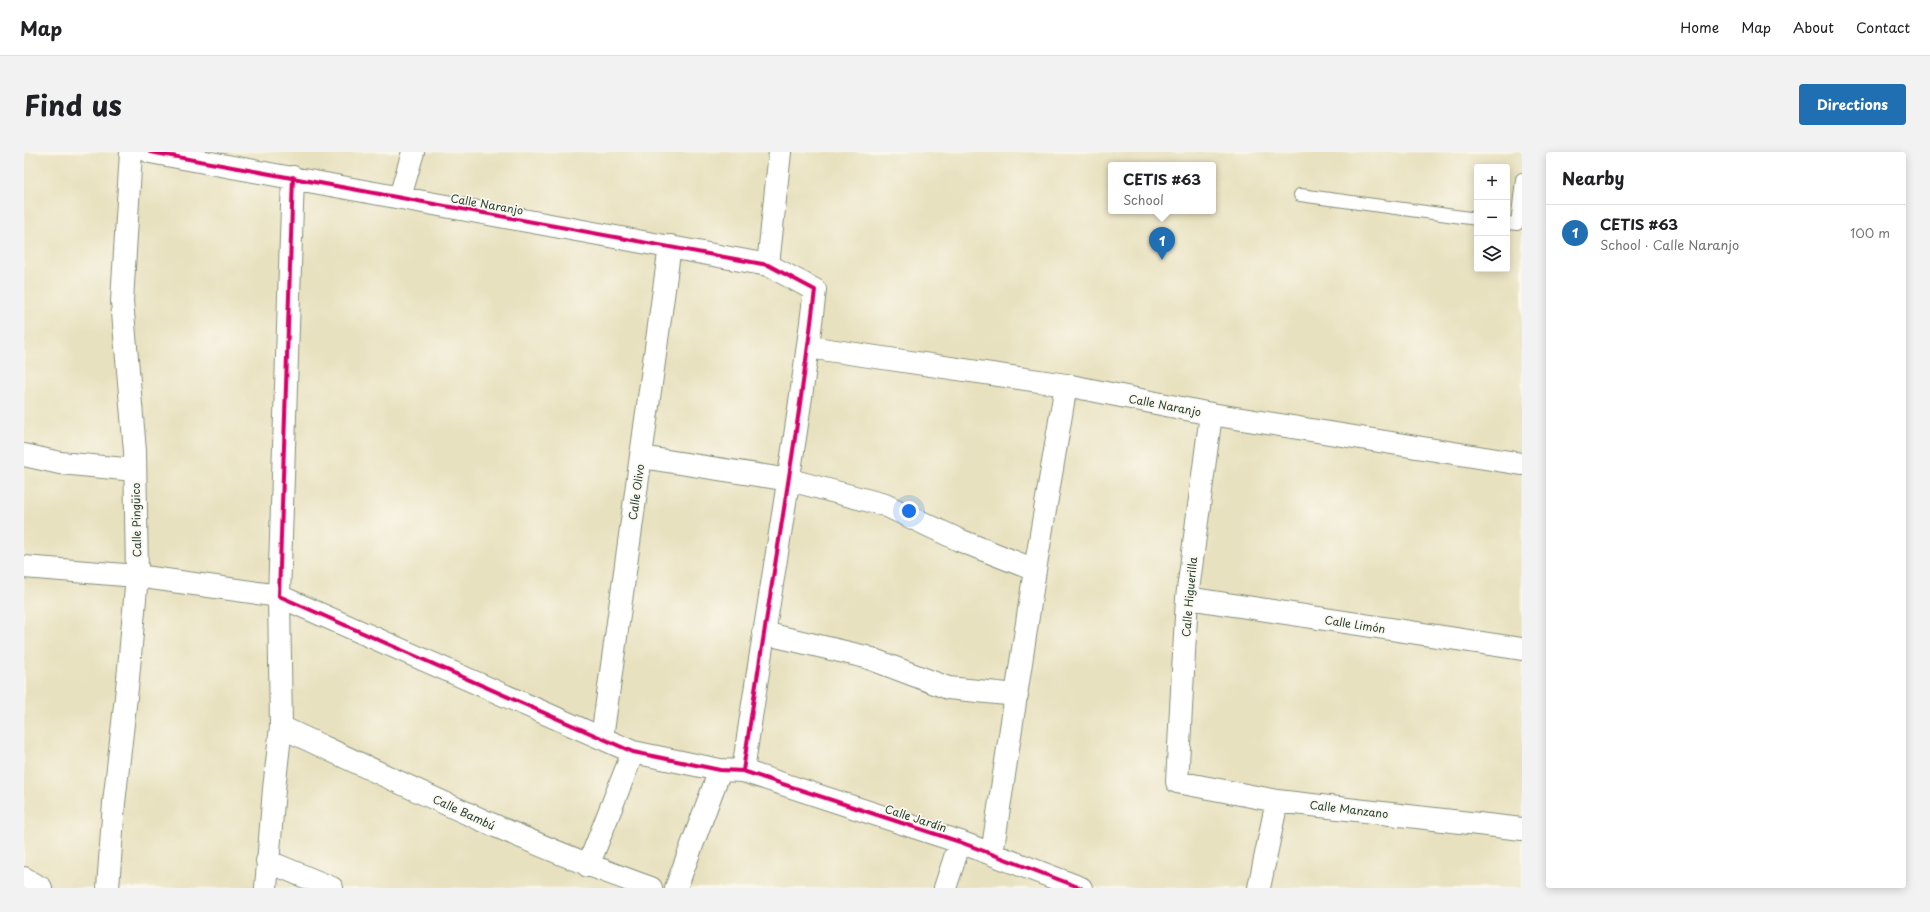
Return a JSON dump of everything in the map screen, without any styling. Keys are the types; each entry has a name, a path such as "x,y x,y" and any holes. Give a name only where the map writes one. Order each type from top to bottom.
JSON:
{"street":[{"name":"Calle Pingüico","path":"108,888 114,803 128,679 137,576 135,470 122,301 131,152"},
{"name":"Calle Naranjo","path":"150,152 225,158 292,177 768,265 815,290 808,347 1066,385 1211,414 1522,464"},
{"path":"400,197 413,152"},
{"path":"768,265 780,152"},
{"path":"266,888 267,861 281,727 279,596 292,177"},
{"name":"Calle Olivo","path":"602,738 670,246"},
{"path":"743,772 763,633 790,480 808,347"},
{"path":"992,854 1035,570 1066,385"},
{"name":"Calle Higuerilla","path":"1177,782 1187,598 1211,414"},
{"path":"24,455 60,463 135,470"},
{"path":"641,457 790,480 885,505 959,540 1035,570"},
{"name":"Calle Jardín","path":"24,567 137,576 279,596 633,752 720,770 743,772 960,842 1081,888"},
{"name":"Calle Limón","path":"1187,598 1522,649"},
{"path":"763,633 866,657 948,688 1017,695"},
{"name":"Calle Bambú","path":"281,727 494,826 588,866 651,888"},
{"path":"588,866 633,752"},
{"path":"676,888 720,770"},
{"name":"Calle Manzano","path":"1177,782 1277,801 1522,829"},
{"path":"1259,888 1277,801"},
{"path":"945,888 960,842"},
{"path":"267,861 332,888"},
{"path":"24,878 41,888"}],"lane":[{"path":"1510,223 1517,224 1522,179"},
{"path":"1300,195 1474,219"}],"cycle path":[{"path":"150,152 768,265 815,290 799,411 743,771"},
{"path":"293,177 279,596 633,752 720,770 743,771 960,842 1081,888"}],"place":[{"name":"CETIS #63","path":"1162,260"}]}
